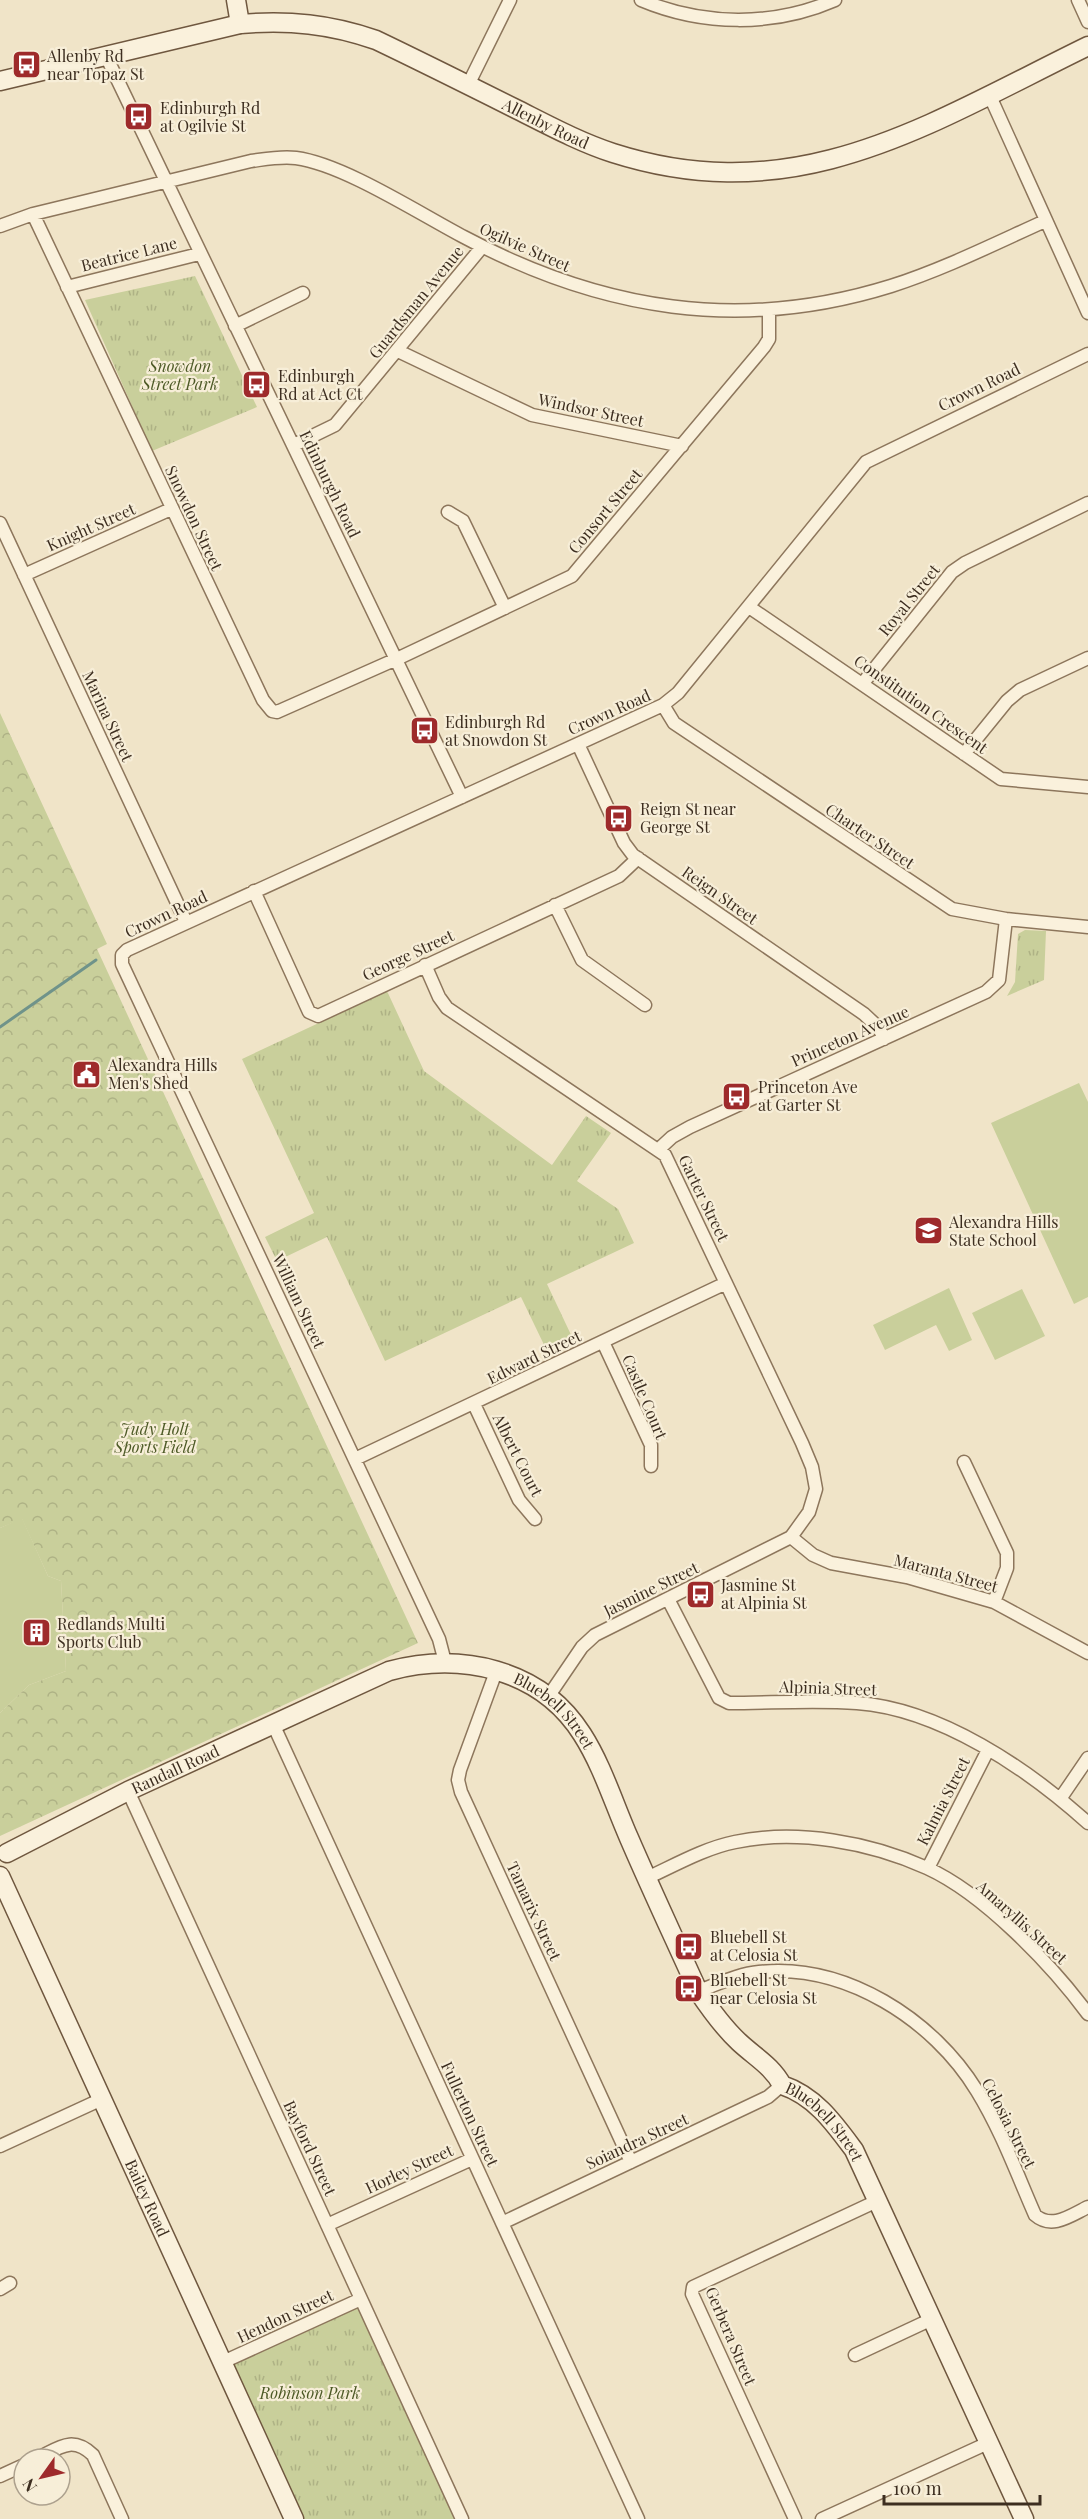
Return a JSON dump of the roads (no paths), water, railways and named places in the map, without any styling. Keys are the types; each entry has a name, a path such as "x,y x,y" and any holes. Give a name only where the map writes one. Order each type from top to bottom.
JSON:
{"street":[{"path":"236,0 240,24"},
{"path":"468,85 510,0"},
{"path":"641,0 699,18 742,21 789,16 835,0"},
{"path":"1078,0 1088,22"},
{"name":"Allenby Road","path":"0,81 240,24 299,22 344,29 376,40 563,133 612,153 656,165 739,173 786,170 874,148 1088,46"},
{"name":"Edinburgh Road","path":"106,56 199,254 294,445 462,797"},
{"path":"989,94 1088,313"},
{"name":"Ogilvie Street","path":"0,226 33,214 252,161 275,157 297,158 348,176 528,270 610,297 661,305 769,311 843,299 890,286 935,271 1045,220"},
{"name":"Snowdon Street","path":"33,214 263,700 272,711 282,712 396,659"},
{"name":"Guardsman Avenue","path":"294,445 335,425 483,247"},
{"name":"Beatrice Lane","path":"67,287 199,254"},
{"path":"236,326 303,293"},
{"name":"Consort Street","path":"396,659 572,576 764,347 769,339 769,311"},
{"name":"Windsor Street","path":"398,351 532,416 682,447"},
{"name":"Crown Road","path":"122,956 127,950 186,922 663,705 678,693 866,462 1088,354"},
{"name":"Royal Street","path":"863,683 952,572 965,563 1088,503"},
{"name":"Knight Street","path":"24,575 171,509"},
{"path":"448,512 463,521 505,608"},
{"name":"Marina Street","path":"0,523 186,922"},
{"name":"Constitution Crescent","path":"749,607 1007,781 1088,787"},
{"path":"964,754 1007,701 1020,690 1088,658"},
{"name":"Charter Street","path":"663,705 674,723 930,897 952,909 1006,919 1088,927"},
{"name":"Reign Street","path":"578,744 624,843 638,858 864,1014 879,1028 884,1039"},
{"name":"George Street","path":"254,891 309,1012 318,1016 625,873 638,858"},
{"path":"555,905 582,960 645,1005"},
{"name":"Princeton Avenue","path":"659,1149 672,1137 690,1127 994,987 999,980 1002,964 1006,919"},
{"name":"William Street","path":"122,956 122,964 439,1638 445,1662"},
{"name":"Garter Street","path":"424,965 439,997 447,1008 659,1149 671,1163 802,1443 815,1479 813,1504 791,1538"},
{"name":"Edward Street","path":"355,1459 726,1283"},
{"name":"Castle Court","path":"603,1342 651,1445 651,1466"},
{"name":"Albert Court","path":"474,1404 519,1500 535,1519"},
{"path":"964,1462 1007,1553 1007,1568 994,1602"},
{"name":"Jasmine Street","path":"548,1696 588,1641 603,1630 791,1538"},
{"name":"Maranta Street","path":"791,1538 813,1555 831,1563 907,1577 994,1602 1088,1653"},
{"name":"Alpinia Street","path":"668,1599 712,1690 719,1698 729,1703 857,1703 890,1708 917,1717 988,1750 1060,1798 1088,1823"},
{"name":"Bluebell Street","path":"344,1690 389,1671 415,1664 445,1662 497,1669 527,1682 548,1696 574,1724 589,1746 698,1991 715,2016 739,2043 774,2071 782,2085 799,2090 832,2120 854,2150 1024,2519"},
{"name":"Tamarix Street","path":"497,1669 459,1770 458,1780 461,1792 631,2162"},
{"name":"Randall Road","path":"0,1871 7,1863 3,1849 344,1690"},
{"name":"Fullerton Street","path":"273,1724 638,2519"},
{"name":"Kalmia Street","path":"928,1868 988,1750"},
{"path":"1060,1798 1088,1758"},
{"name":"Bayford Street","path":"128,1791 462,2519"},
{"name":"Amaryllis Street","path":"647,1878 734,1842 766,1838 803,1837 838,1841 928,1868 991,1912 1053,1971 1088,2014"},
{"name":"Bailey Road","path":"0,1876 294,2519"},
{"name":"Celosia Street","path":"698,1991 737,1977 779,1971 824,1976 852,1984 873,1994 929,2036 963,2072 988,2110 1035,2216 1043,2222 1052,2223 1088,2207"},
{"name":"Soiandra Street","path":"502,2223 768,2097 782,2085"},
{"path":"0,2146 102,2099"},
{"name":"Horley Street","path":"327,2225 472,2159"},
{"name":"Gerbera Street","path":"795,2519 692,2294 693,2287 878,2201"},
{"name":"Hendon Street","path":"223,2362 362,2299"},
{"path":"855,2355 932,2319"},
{"path":"63,2447 77,2443 93,2455 122,2519"},
{"path":"822,2519 988,2443"}],"waterway":[{"path":"0,1027 96,960"}],"place":[{"name":"Allenby Rd near Topaz St","path":"26,65"},
{"name":"Edinburgh Rd at Ogilvie St","path":"139,117"},
{"name":"Edinburgh Rd at Act Ct","path":"257,385"},
{"name":"Edinburgh Rd at Snowdon St","path":"424,731"},
{"name":"Reign St near George St","path":"619,818"},
{"name":"Alexandra Hills Men's Shed","path":"87,1074"},
{"name":"Princeton Ave at Garter St","path":"737,1096"},
{"name":"Alexandra Hills State School","path":"928,1231"},
{"name":"Jasmine St at Alpinia St","path":"700,1594"},
{"name":"Redlands Multi Sports Club","path":"36,1633"},
{"name":"Bluebell St at Celosia St","path":"689,1946"},
{"name":"Bluebell St near Celosia St","path":"689,1989"}],"park label":[{"name":"Snowdon Street Park","path":"180,375"},
{"name":"Judy Holt Sports Field","path":"155,1438"},
{"name":"Robinson Park","path":"310,2393"}]}
